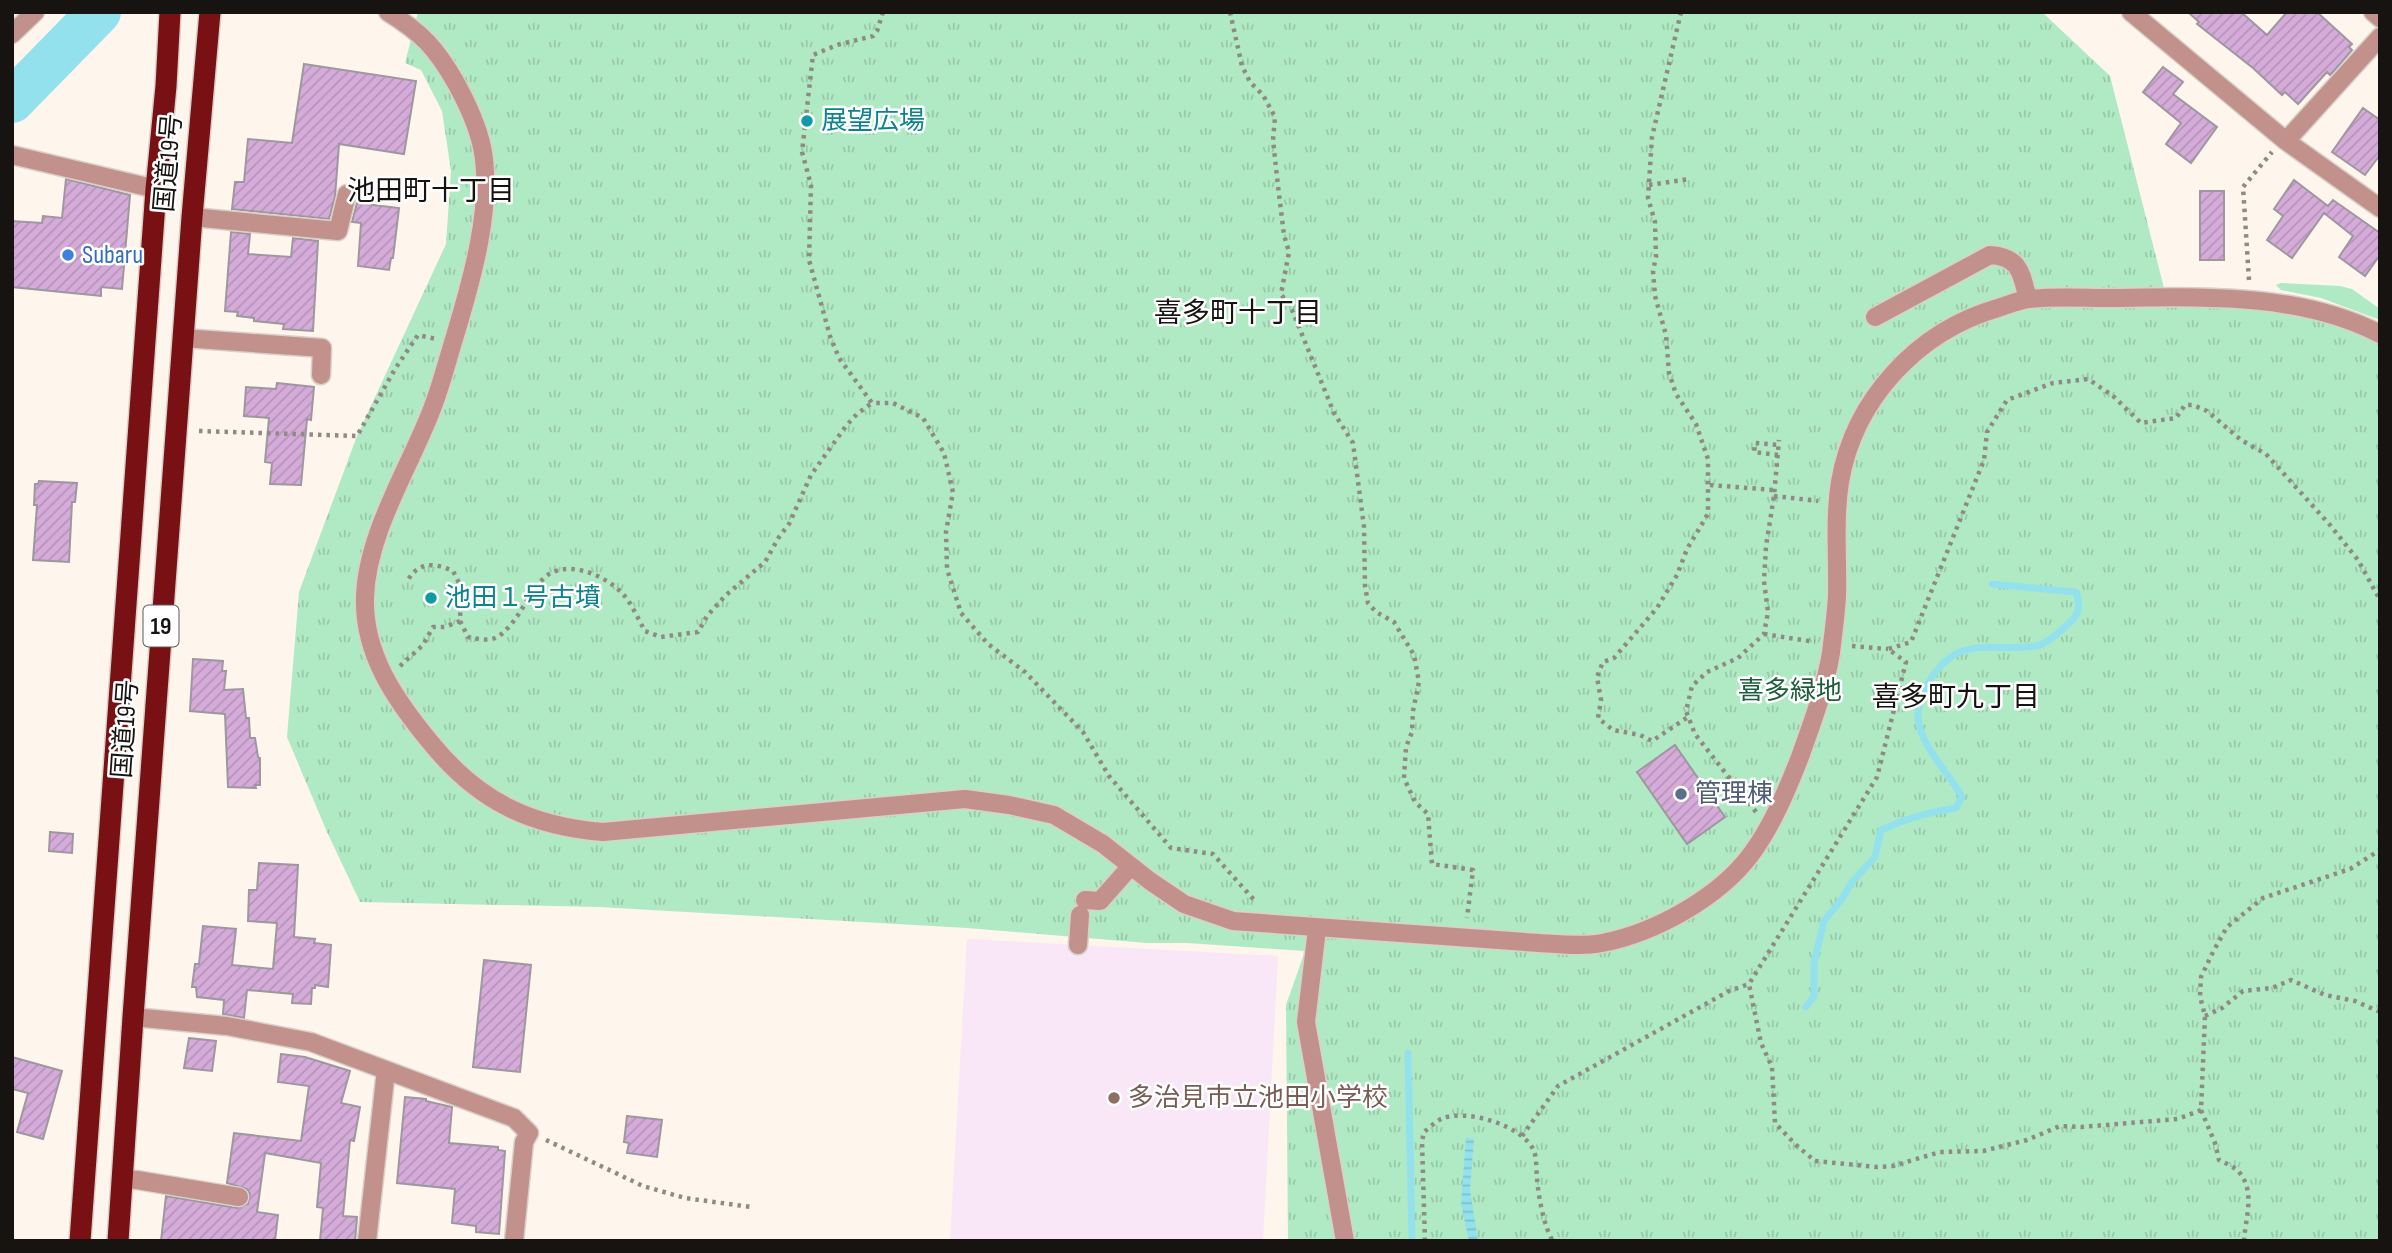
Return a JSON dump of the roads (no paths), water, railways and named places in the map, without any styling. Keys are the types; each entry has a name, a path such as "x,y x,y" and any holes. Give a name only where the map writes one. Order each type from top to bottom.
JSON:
{"highway":[{"name":"国道19号","path":"80,1241 170,12"},
{"name":"国道19号","path":"118,1241 132,1017 192,217 211,12"}],"street":[{"path":"12,34 35,12"},
{"path":"388,12 409,25 440,55 463,97 475,123 482,149 485,192 478,249 467,298 432,408 370,554 365,598 369,642 386,678 416,725 452,769 502,805 542,822 572,829 603,832 965,799 1054,815 1103,844 1184,904 1233,921 1539,943 1602,943 1643,930 1700,902 1726,882 1751,854 1786,794 1815,717 1830,655 1837,598 1840,481 1852,437 1883,384 1912,353 1942,332 1974,315 2028,299 2250,300 2300,306 2380,334"},
{"path":"2131,12 2286,141 2380,208"},
{"path":"2373,12 2380,18"},
{"path":"2286,141 2380,37"},
{"path":"12,155 156,189"},
{"path":"192,217 338,231 347,194"},
{"path":"1875,317 1990,255 2013,261 2021,272 2028,299"},
{"path":"183,338 322,348 321,375"},
{"path":"1078,945 1083,908 1100,901 1131,866"},
{"path":"1317,929 1306,1022 1345,1241"},
{"path":"132,1017 227,1026 312,1042 514,1118 529,1133 524,1142 514,1241"},
{"path":"367,1241 386,1070"},
{"path":"122,1180 137,1180 239,1197"}],"water":[{"path":"1466,1137 1474,1139 1470,1190 1478,1241 1469,1241 1461,1204"}],"waterway":[{"path":"12,101 99,12"},
{"path":"1806,1007 1814,996 1814,962 1824,921 1852,882 1875,857 1881,830 1918,816 1956,808 1962,797 1920,729 1918,710 1928,683 1940,667 1963,651 2040,645 2059,632 2077,613 2079,605 2076,592 1992,584"},
{"path":"1408,1053 1412,1241"}],"place":[{"name":"展望広場","path":"807,121"},
{"name":"Subaru","path":"68,255"},
{"name":"池田１号古墳","path":"431,598"},
{"name":"管理棟","path":"1681,794"},
{"name":"多治見市立池田小学校","path":"1114,1098"}],"district":[{"name":"池田町十丁目","path":"431,191"},
{"name":"喜多町十丁目","path":"1238,313"},
{"name":"喜多町九丁目","path":"1956,697"}],"park label":[{"name":"喜多緑地","path":"1790,691"}]}
